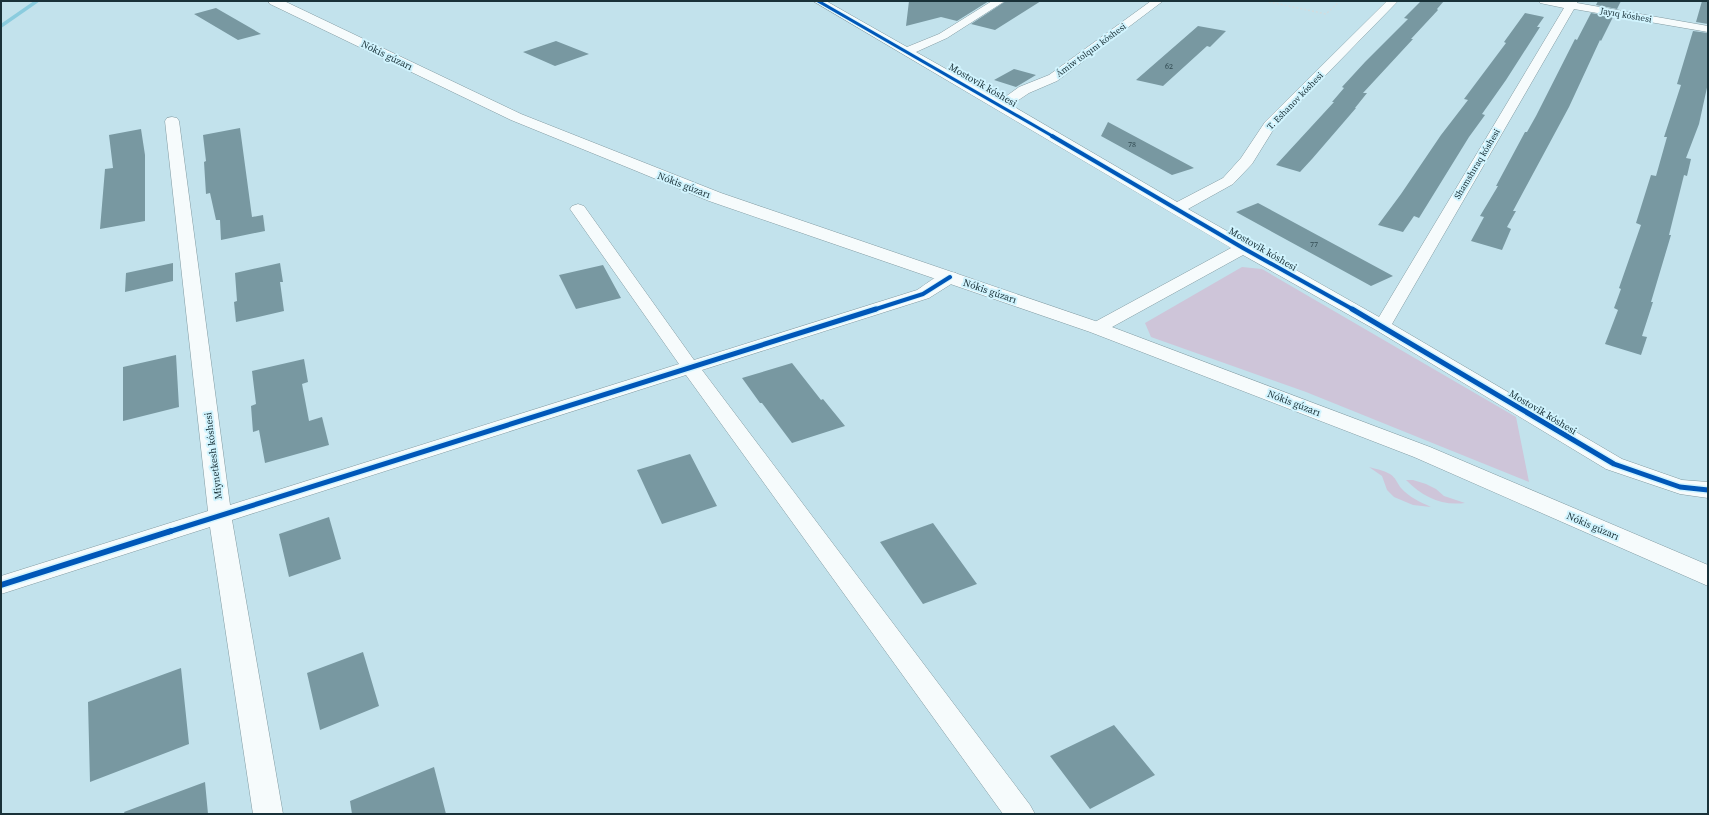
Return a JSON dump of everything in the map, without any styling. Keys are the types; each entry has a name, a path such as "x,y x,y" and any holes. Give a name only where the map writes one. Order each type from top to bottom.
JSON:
{"main road":[{"name":"Nókis gúzarı","path":"274,1 516,117 575,141 715,197 1097,328 1422,452 1708,576"}],"street":[{"path":"906,52 943,36 1000,1"},
{"name":"Ámiw tolqını kóshesi","path":"1001,106 1024,90 1053,78 1158,1"},
{"name":"T. Eshanov kóshesi","path":"1176,210 1228,181 1247,161 1270,125 1393,1"},
{"name":"Jayıq kóshesi","path":"1544,1 1572,3 1708,30"},
{"name":"Mostovik kóshesi","path":"822,2 1176,210 1382,326 1614,464 1680,487 1708,490"},
{"name":"Shamshıraq kóshesi","path":"1382,326 1572,3"},
{"name":"Miynetkesh kóshesi","path":"172,121 220,517 268,814"},
{"path":"578,209 690,366 1020,814"},
{"path":"1097,328 1243,248"},
{"path":"1,585 220,517 690,366 923,294 950,277"}],"path":[{"path":"1265,1 1326,14 1340,1"}],"shaded area":[{"path":"1242,267 1262,269 1516,417 1529,482 1306,392 1151,337 1145,323"},
{"path":"1369,467 1390,474 1408,494 1431,507 1413,505 1394,497 1387,490 1382,476"},
{"path":"1406,480 1413,480 1426,484 1436,489 1444,496 1465,503 1456,504 1440,502 1426,496"}],"building":[{"path":"909,1 989,1 957,21 941,17 906,26"},
{"path":"1006,1 1041,1 995,30 971,24"},
{"path":"1421,1 1444,1 1437,9 1438,10 1411,39 1413,39 1363,93 1367,93 1356,108 1300,172 1276,165 1334,102 1332,102 1344,88 1342,87 1408,19 1404,18"},
{"path":"1598,1 1621,1 1617,9 1596,5"},
{"path":"1702,1 1708,1 1708,24 1696,22"},
{"path":"216,8 261,34 238,40 194,14"},
{"path":"1525,13 1544,17 1537,27 1540,27 1482,114 1485,115 1469,137 1419,218 1414,216 1403,232 1378,225 1441,135 1468,100 1464,99 1506,43 1504,42"},
{"path":"1591,13 1613,17 1601,41 1600,40 1569,107 1513,211 1516,211 1507,227 1511,229 1502,250 1471,241 1484,217 1480,216 1498,186 1496,186 1525,132 1527,132 1536,116 1575,39 1577,40"},
{"path":"1198,26 1226,31 1210,47 1207,46 1163,86 1136,80"},
{"path":"1693,31 1708,33 1708,83 1699,124 1686,158 1691,159 1687,176 1684,175 1669,235 1671,235 1642,336 1647,337 1641,355 1605,344 1618,310 1614,308 1621,289 1619,288 1641,225 1636,223 1651,175 1656,176 1667,137 1664,137 1681,85 1677,84"},
{"path":"556,41 589,54 555,66 523,52"},
{"path":"1014,69 1036,75 1016,87 994,80"},
{"path":"1108,122 1194,168 1172,175 1101,136"},
{"path":"240,128 252,217 263,215 265,231 221,240 220,220 216,220 210,193 206,194 204,162 206,161 203,135"},
{"path":"141,129 145,155 145,221 100,229 105,169 113,168 109,135"},
{"path":"1258,203 1393,276 1371,286 1236,212"},
{"path":"173,263 173,281 125,292 126,273"},
{"path":"280,263 283,282 280,282 284,311 236,322 234,302 237,301 235,273"},
{"path":"603,265 621,298 576,309 559,275"},
{"path":"176,355 179,407 123,421 123,367"},
{"path":"304,359 308,382 302,384 309,421 322,417 329,445 265,463 259,430 253,432 251,406 256,404 252,371"},
{"path":"792,363 821,400 823,399 845,426 792,443 742,378"},
{"path":"690,454 717,506 662,524 637,470"},
{"path":"329,517 341,559 289,577 279,534"},
{"path":"933,523 977,584 923,604 880,542"},
{"path":"363,652 379,706 320,730 307,673"},
{"path":"181,668 189,744 90,782 88,702"},
{"path":"1114,725 1155,775 1090,809 1050,756"},
{"path":"434,767 446,814 352,814 350,801"},
{"path":"205,782 208,814 125,814 124,812"}],"waterway":[{"path":"1,26 37,1"}],"cycle path":[{"path":"818,1 997,103 1243,248 1382,326 1614,464 1680,487 1708,490"},
{"path":"1,585 874,310 923,294 950,277"}]}
